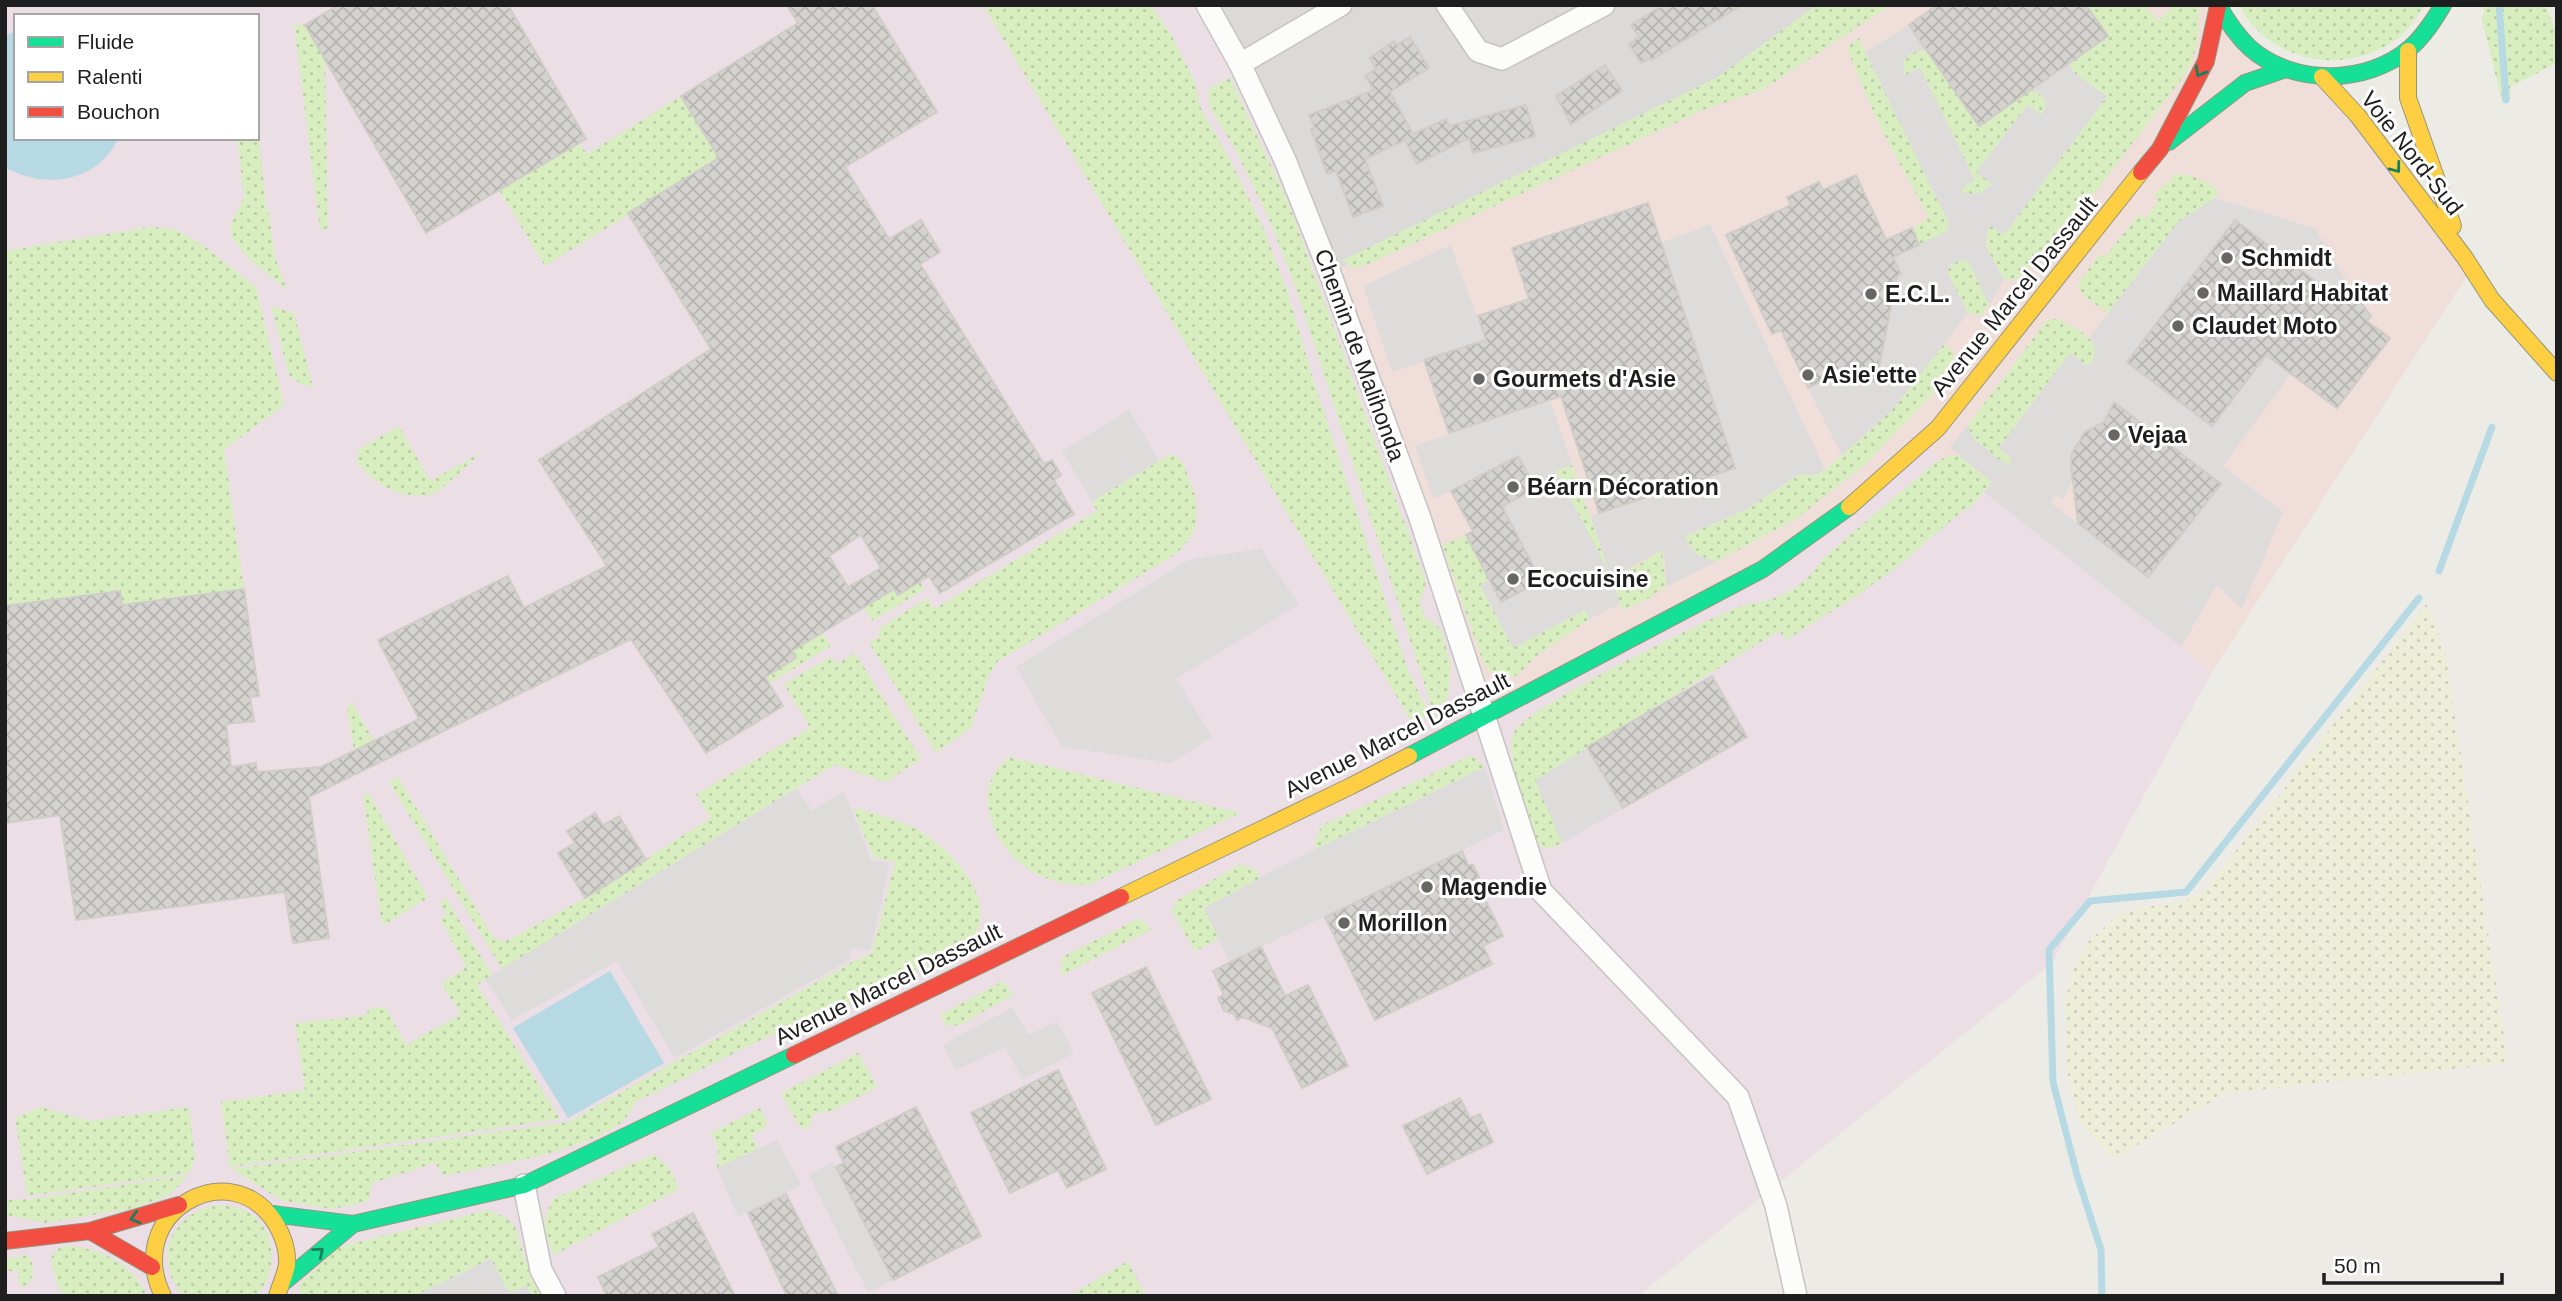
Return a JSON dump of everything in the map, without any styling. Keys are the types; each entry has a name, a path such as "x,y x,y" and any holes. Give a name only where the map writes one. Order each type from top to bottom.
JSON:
{"street":[{"name":"Chemin de Malihonda","path":"1207,5 1240,64 1285,160 1330,273 1420,518 1541,891 1738,1097 1776,1206 1796,1296"},
{"path":"1240,64 1341,5"},
{"path":"1447,5 1478,51 1502,59 1604,5"},
{"path":"2218,6 2235,33 2258,54 2286,69 2322,77 2362,73 2408,51 2429,29 2443,5"},
{"name":"Avenue Marcel Dassault","path":"353,1224 524,1185 1351,786 1763,569 1842,514 1938,428 2160,149 2206,61 2218,6"},
{"name":"Voie Nord-Sud","path":"2408,51 2408,98 2465,258"},
{"name":"Avenue Marcel Dassault","path":"2160,149 2245,83 2286,69"},
{"name":"Voie Nord-Sud","path":"2322,77 2358,116 2465,258 2492,300 2557,373"},
{"path":"524,1185 541,1270 555,1296"},
{"path":"163,1296 156,1284 152,1267 154,1243 163,1222 179,1205 195,1195 213,1191 234,1192 255,1200 272,1214 284,1234 288,1257 285,1280 277,1296"},
{"path":"5,1241 90,1231 179,1205"},
{"path":"272,1214 353,1224"},
{"path":"285,1280 353,1224"},
{"path":"90,1231 152,1267"}],"shaded area":[{"path":"5,5 1207,5 1240,64 1485,717 1763,569 1922,443 2212,672 2052,963 1638,1296 5,1296"},
{"path":"1207,5 1859,5 1670,112 1330,273"},
{"path":"1859,5 2218,5 2235,33 2322,77 2471,269 2212,672 1922,443 1842,514 1485,717 1330,273 1670,112"},
{"path":"1909,25 1926,49 1910,54 1903,61 1904,75 1920,68 1975,180 1961,188 1967,194 1981,193 1992,184 1976,172 2028,105 2041,115 2045,109 2047,103 2043,97 2039,93 2029,91 2070,62 2074,73 2107,96 2004,235 1990,225 1986,246 2004,280 1989,305 1969,262 1962,260 1951,264 1947,272 1968,313 1894,408 1842,456 1808,388 1826,379 1876,382 1897,276 1901,273 1893,257 1946,232 1949,228 1948,221 1865,52"},
{"path":"2215,198 2315,228 2352,290 2223,466 2283,512 2242,609 2217,585 2181,647 1984,492 1992,482 1950,448 1968,425 1971,436 2003,463 2008,464 2013,460 1999,448 2070,353 2086,365 2093,362 2095,346 2089,338 2178,222","holes":["2246,229 2320,285 2212,426 2127,362 2226,231","2114,402 2221,484 2148,577 2051,503 2055,495 2063,499 2073,479 2071,456 2078,440 2092,427 2103,423"]},
{"path":"1710,224 1825,470 1815,475 1799,474 1747,509 1685,536 1690,548 1698,555 1716,562 1666,587 1662,550 1612,578 1620,604 1590,619 1585,610 1513,648 1480,585 1489,580 1501,602 1541,581 1502,506 1451,491 1433,499 1415,446 1550,400 1572,465 1556,471 1609,572 1591,516 1735,468 1661,243"},
{"path":"1450,245 1486,340 1392,372 1363,286"},
{"path":"1129,410 1159,461 1092,501 1062,451"},
{"path":"1261,549 1299,604 1176,679 1212,737 1171,763 1062,747 1016,667 1190,559"},
{"path":"1588,747 1623,808 1562,843 1535,781"},
{"path":"1485,767 1504,830 1230,962 1204,908 1282,866"},
{"path":"796,789 812,811 844,791 871,860 890,863 870,951 852,947 849,960 675,1058 617,961 512,1020 485,979"},
{"path":"1013,1007 1028,1035 1057,1022 1074,1053 1023,1080 1005,1047 956,1070 943,1045"},
{"path":"777,1140 801,1185 738,1217 717,1168"},
{"path":"833,1162 893,1280 868,1292 809,1175"},
{"path":"491,1259 509,1293 527,1286 532,1296 415,1296"}],"green space":[{"path":"983,5 1151,5 1171,34 1195,82 1201,109 1262,225 1287,290 1409,673 1430,715 1413,724"},
{"path":"1817,5 1891,5 1762,90 1706,109 1362,267 1351,267 1343,260 1718,77"},
{"path":"2086,5 2144,5 2158,21 2175,5 2198,5 2199,32 2196,48 2186,73 2097,190 2024,275 2018,279 2004,280 1988,247 1990,225 2004,234 2107,96 2074,73 2070,62 2107,36"},
{"path":"2239,5 2426,5 2405,32 2384,47 2344,60 2323,60 2283,49 2251,23"},
{"path":"2482,5 2546,5 2557,34 2557,63 2510,87 2511,99 2502,101 2482,20"},
{"path":"294,24 305,25 325,60 328,228 320,230"},
{"path":"1859,38 1948,221 1943,234 1919,245 1912,228 1929,218 1884,134 1855,69 1847,47"},
{"path":"1926,49 1979,126 2029,91 2039,93 2047,103 2041,115 2027,105 1977,171 1992,183 1981,193 1967,194 1960,188 1975,180 1920,68 1905,75 1903,61 1909,54"},
{"path":"1230,78 1289,204 1426,582 1420,602 1425,617 1441,629 1451,665 1448,697 1435,717 1295,286 1269,219 1235,149 1209,106 1209,88"},
{"path":"681,96 719,159 545,266 499,190 579,143 587,154"},
{"path":"259,136 266,207 275,257 287,290 249,259 231,237 231,224 244,197 237,140 259,140"},
{"path":"2186,174 2212,184 2218,192 2215,198 2178,222 2108,313 2085,297 2077,286 2100,253 2104,258 2139,214 2146,218 2158,201 2154,197 2161,187 2172,181 2172,175"},
{"path":"150,227 175,229 203,245 256,287 284,405 224,450 244,589 122,605 119,591 5,606 5,251"},
{"path":"1962,260 1969,262 1989,305 1981,316 1968,313 1947,272 1951,264"},
{"path":"271,306 294,313 313,387 301,384 289,375"},
{"path":"2056,319 2077,329 2092,341 2095,351 2093,362 2086,366 2070,353 1999,448 2014,460 2008,464 2003,463 1971,436 1968,425 2047,320"},
{"path":"1944,344 1954,357 1951,374 1867,463 1796,519 1716,562 1705,559 1693,550 1685,536 1747,509 1799,474 1815,475 1825,470 1893,408"},
{"path":"399,426 430,481 482,452 432,494 421,496 399,493 379,483 356,461 359,449"},
{"path":"1169,455 1177,456 1183,465 1196,503 1195,528 1184,545 1176,554 998,661 990,673 971,728 936,753 869,643 880,636 878,629 927,598 934,609 1097,511 1092,501"},
{"path":"1959,456 1992,482 1971,507 1861,593 1786,640 1779,631 1536,780 1562,843 1552,848 1543,848 1536,842 1518,787 1512,757 1513,734 1523,722 1577,687 1685,631 1737,607 1784,594 1807,579 1822,559 1938,460"},
{"path":"1572,465 1611,577 1637,566 1662,550 1666,587 1642,602 1622,610 1611,578 1555,471"},
{"path":"1466,535 1489,580 1481,584 1513,647 1585,610 1590,619 1535,657 1518,675 1506,677 1489,671 1483,662 1442,545"},
{"path":"888,579 898,595 920,582 925,589 873,621 863,607"},
{"path":"2427,603 2445,652 2508,1063 2226,1093 2114,1159 2080,1123 2068,1076 2065,1003 2073,969 2088,942 2116,917 2143,907 2183,903 2206,890"},
{"path":"822,633 831,646 769,684 765,677 796,659 788,644"},
{"path":"855,653 921,759 886,782 834,765 502,969 389,782 398,777 493,937 500,941 508,940 585,898 710,818 696,794 810,728 784,684 830,657 837,664"},
{"path":"352,703 374,741 354,751 347,707"},
{"path":"1469,756 1476,758 1485,767 1316,849 1315,843 1321,826"},
{"path":"1010,757 1240,813 1089,885 1056,881 1026,868 1003,844 995,830 988,798 990,783 997,769"},
{"path":"368,792 428,898 382,926 363,795"},
{"path":"853,808 889,818 922,832 957,862 975,888 981,916 969,946 788,1034 773,1034 637,1101 621,1123 604,1134 560,1150 444,1176 435,1163 373,1183 367,1202 332,1209 282,1201 232,1169 568,1122 872,953 895,862 873,857"},
{"path":"1239,865 1254,868 1261,878 1204,908 1219,939 1195,951 1172,912 1176,901"},
{"path":"446,898 492,975 477,985 560,1119 230,1167 221,1102 305,1090 295,1023 363,1016 373,1007 386,1008 406,1045 461,1014 441,984 466,967 440,919 447,914 440,903"},
{"path":"1139,918 1152,929 1061,976 1062,957"},
{"path":"1003,981 1013,995 960,1025 946,1026 940,1015"},
{"path":"858,1053 877,1087 833,1111 815,1113 807,1130 799,1126 781,1093"},
{"path":"41,1107 91,1121 189,1107 195,1158 189,1173 27,1196 15,1118"},
{"path":"760,1108 767,1122 764,1129 751,1135 758,1149 717,1168 718,1147 711,1133"},
{"path":"654,1154 670,1169 679,1189 554,1255 544,1227 553,1199"},
{"path":"188,1175 175,1190 164,1197 135,1208 46,1223 5,1215 5,1200 31,1199"},
{"path":"215,1205 248,1212 258,1220 270,1241 272,1252 269,1275 256,1296 183,1296 174,1282 168,1267 170,1240 186,1219"},
{"path":"488,1210 507,1218 515,1227 532,1280 542,1296 532,1296 527,1286 510,1294 490,1259 415,1296 301,1294 298,1286 338,1247"},
{"path":"67,1246 92,1250 114,1259 133,1275 147,1296 64,1296 56,1282 51,1258 57,1249"},
{"path":"28,1255 33,1274 29,1282 20,1288 17,1270 5,1272 5,1259"},
{"path":"1128,1261 1146,1296 1069,1296"}],"water":[{"path":"14,31 14,140 117,140 97,165 84,173 53,180 20,174 5,167 5,36"},
{"path":"610,971 664,1063 568,1118 513,1028"}],"building":[{"path":"338,5 508,5 586,139 426,233 305,25"},
{"path":"787,5 872,5 937,112 845,167 889,239 921,220 940,252 920,264 1044,464 1052,460 1061,475 1054,480 1074,514 940,593 929,576 898,595 894,589 792,651 796,658 765,677 783,706 706,753 631,639 309,797 329,938 293,943 285,892 76,920 60,815 5,823 5,606 120,591 122,605 244,589 259,696 250,697 254,721 226,724 231,767 256,763 257,772 321,767 419,719 378,640 508,576 524,608 607,566 539,460 711,349 628,213 719,158 681,96 798,23","holes":["861,535 881,568 848,587 829,556"]},
{"path":"1663,5 1742,5 1651,60 1650,58 1641,63 1629,44 1639,37 1631,25"},
{"path":"1937,5 2086,5 2108,36 1979,126 1909,25"},
{"path":"1410,37 1429,68 1390,92 1413,134 1446,119 1449,126 1526,105 1535,136 1473,153 1469,138 1417,164 1405,140 1365,159 1383,206 1353,217 1336,171 1327,174 1311,129 1315,128 1309,115 1374,90 1365,76 1376,69 1370,58 1394,41 1397,45"},
{"path":"1605,65 1622,91 1571,124 1556,96"},
{"path":"1856,175 1886,240 1912,228 1919,245 1893,257 1901,274 1897,276 1876,382 1826,379 1808,388 1781,330 1772,334 1726,235 1791,205 1787,197 1819,182 1823,190"},
{"path":"1648,203 1735,468 1599,513 1561,396 1449,433 1424,360 1486,340 1478,316 1529,299 1512,248"},
{"path":"2235,220 2343,302 2352,290 2371,316 2367,321 2390,338 2337,408 2266,355 2212,426 2127,362"},
{"path":"2114,402 2221,484 2148,577 2078,523 2072,453 2085,432 2104,422"},
{"path":"1518,456 1536,489 1502,506 1541,581 1501,602 1466,535 1473,531 1451,491"},
{"path":"1712,676 1747,737 1623,808 1587,747"},
{"path":"595,813 603,825 619,816 646,860 585,898 558,853 575,843 567,831"},
{"path":"1462,851 1468,865 1473,865 1479,877 1476,881 1503,936 1483,946 1492,964 1375,1020 1325,917"},
{"path":"1261,947 1285,996 1308,985 1348,1066 1302,1088 1272,1028 1242,1017 1237,1020 1234,1014 1224,1011 1218,998 1224,995 1213,971"},
{"path":"1146,967 1211,1099 1156,1125 1092,993"},
{"path":"1058,1070 1106,1169 1067,1188 1058,1170 1010,1193 971,1113"},
{"path":"1460,1098 1470,1118 1480,1114 1493,1142 1427,1174 1403,1126"},
{"path":"916,1107 981,1236 893,1280 836,1167 844,1163 836,1147"},
{"path":"786,1194 838,1296 787,1296 748,1213"},
{"path":"693,1213 735,1296 607,1296 598,1277 659,1247 652,1234"}],"waterway":[{"path":"2499,5 2506,100"},
{"path":"2439,571 2492,427"},
{"path":"2102,1296 2101,1250 2077,1175 2053,1082 2049,950 2090,901 2186,892 2419,598"}],"traffic: fast":[{"path":"2218,5 2240,38 2267,60 2287,69 2330,76 2373,69 2393,60 2420,38 2443,5"},
{"path":"2169,142 2245,83 2286,69"},
{"path":"1409,756 1763,569 1849,507"},
{"path":"272,1214 353,1224 524,1185 794,1055"},
{"path":"285,1281 353,1224"}],"traffic: slow":[{"path":"2408,51 2408,98 2453,226"},
{"path":"2322,77 2358,116 2465,258 2492,300 2557,373"},
{"path":"1849,507 1938,428 2141,172"},
{"path":"1121,897 1409,756"},
{"path":"163,1296 154,1266 157,1239 169,1217 187,1202 210,1193 234,1193 257,1203 276,1224 286,1249 287,1265 277,1296"}],"traffic: jam":[{"path":"2141,172 2160,149 2206,61 2218,6"},
{"path":"794,1055 1121,897"},
{"path":"5,1241 90,1231 179,1205"},
{"path":"90,1231 152,1267"}],"place":[{"name":"Schmidt","path":"2227,258"},
{"name":"Maillard Habitat","path":"2203,293"},
{"name":"E.C.L.","path":"1871,294"},
{"name":"Claudet Moto","path":"2178,326"},
{"name":"Asie'ette","path":"1808,375"},
{"name":"Gourmets d'Asie","path":"1479,379"},
{"name":"Vejaa","path":"2114,435"},
{"name":"Béarn Décoration","path":"1513,487"},
{"name":"Ecocuisine","path":"1513,579"},
{"name":"Magendie","path":"1427,887"},
{"name":"Morillon","path":"1344,923"}]}
